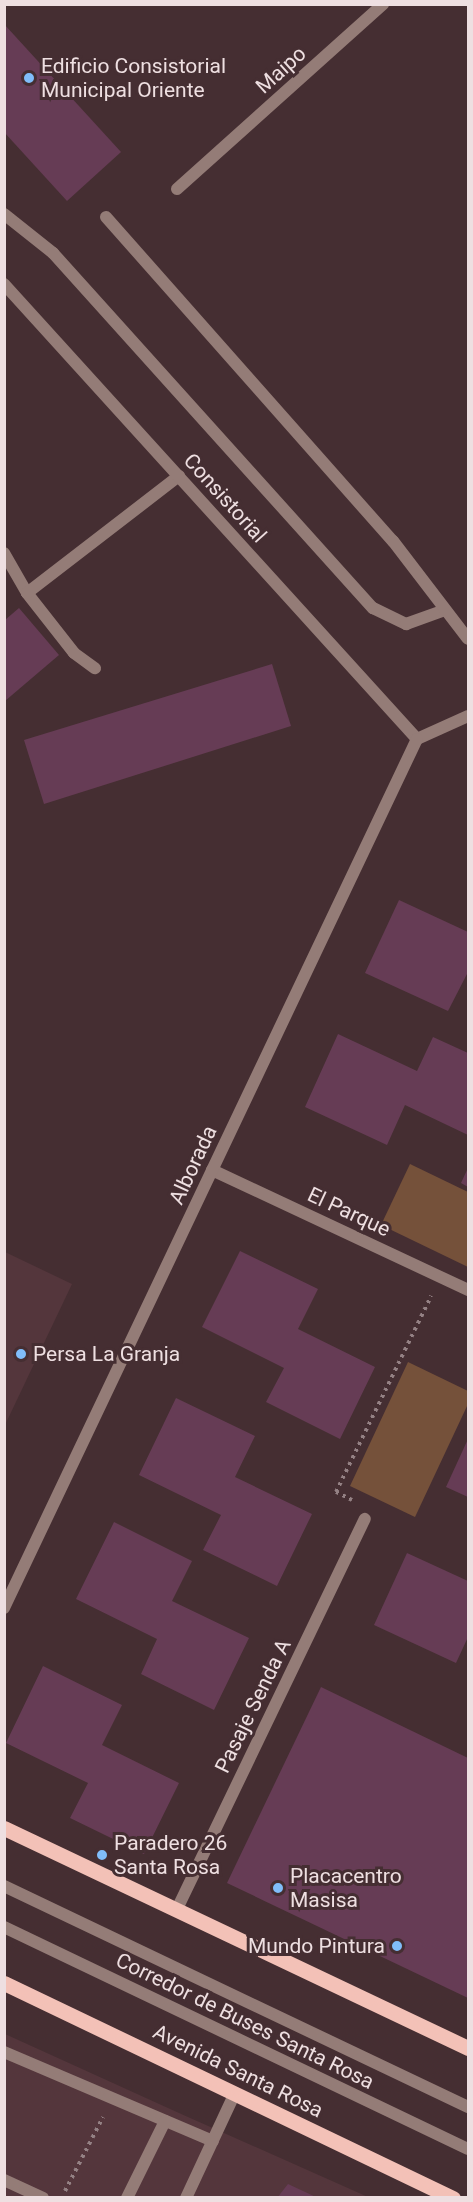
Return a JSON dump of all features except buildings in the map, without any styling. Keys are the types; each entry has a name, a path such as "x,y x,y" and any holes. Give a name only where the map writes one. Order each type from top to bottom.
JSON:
{"main road":[{"path":"4,1828 468,2048"},
{"name":"Avenida Santa Rosa","path":"4,1983 452,2197"}],"street":[{"name":"Maipo","path":"177,189 383,4"},
{"path":"4,214 53,253 373,608 391,620 406,624 445,610"},
{"path":"106,217 393,541 468,639"},
{"name":"Consistorial","path":"4,284 417,739"},
{"path":"27,593 179,476"},
{"path":"4,553 27,593 74,653 95,668"},
{"path":"417,739 468,716"},
{"name":"Alborada","path":"4,1608 417,739"},
{"name":"El Parque","path":"212,1170 468,1290"},
{"name":"Pasaje Senda A","path":"177,1910 365,1519"},
{"name":"Corredor de Buses Santa Rosa","path":"4,1886 468,2107"},
{"name":"Corredor de Buses Santa Rosa","path":"4,1927 468,2149"},
{"path":"4,2052 213,2141"},
{"path":"186,2198 235,2093"},
{"path":"127,2198 165,2121"},
{"path":"4,2180 43,2198"}],"path":[{"path":"365,1519 366,1507 336,1492 440,1277"},
{"path":"62,2198 112,2098"}],"shaded area":[{"path":"410,1164 468,1192 468,1267 381,1225"},
{"name":"Persa La Granja","path":"5,1252 72,1284 5,1425"},
{"path":"408,1362 468,1391 468,1404 415,1517 350,1486"},
{"path":"5,2034 179,2113 368,2197 5,2198"}],"place":[{"name":"Edificio Consistorial Municipal Oriente","path":"29,78"},
{"name":"Persa La Granja","path":"21,1354"},
{"name":"Paradero 26 Santa Rosa","path":"102,1855"},
{"name":"Placacentro Masisa","path":"278,1888"},
{"name":"Mundo Pintura","path":"397,1946"}]}
